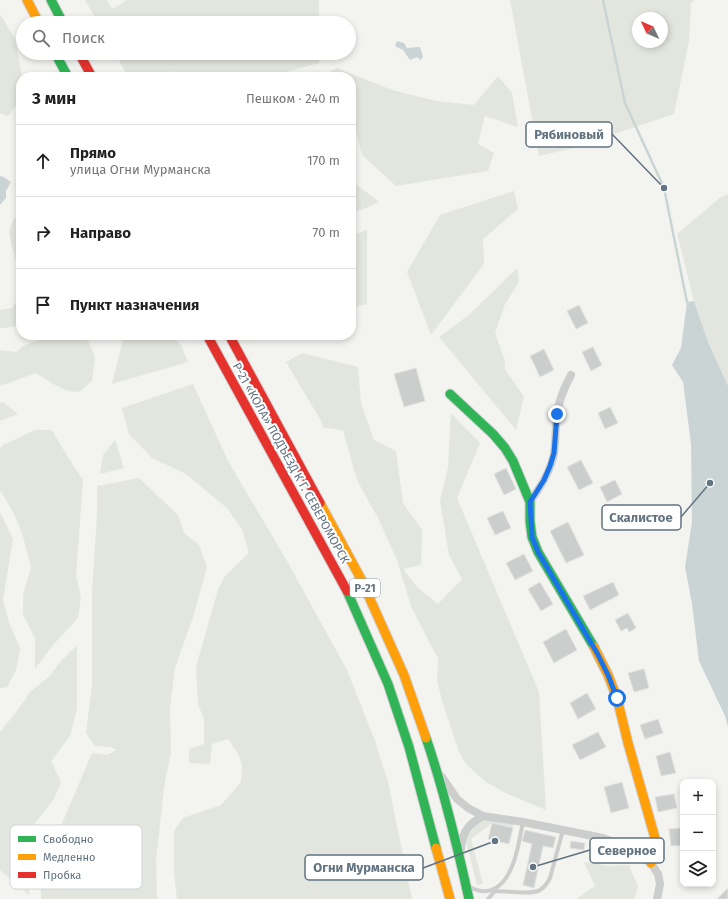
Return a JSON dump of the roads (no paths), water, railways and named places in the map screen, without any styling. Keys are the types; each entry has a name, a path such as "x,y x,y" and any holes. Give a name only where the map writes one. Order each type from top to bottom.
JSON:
{"main road":[{"path":"27,0 36,16"},
{"path":"51,0 59,16"},
{"path":"59,60 65,72"},
{"path":"83,60 89,72"},
{"name":"Р-21 «КОЛА» ПОДЪЕЗД К Г. СЕВЕРОМОРСК","path":"211,340 346,588 388,684 409,746 450,899"},
{"name":"Р-21 «КОЛА» ПОДЪЕЗД К Г. СЕВЕРОМОРСК","path":"232,340 361,579 404,675 436,767 460,858"},
{"path":"450,394 493,434 505,448 513,462 530,502 532,537 538,552 597,653 608,675 617,698 655,838 657,847 655,856 651,863"},
{"name":"Р-21","path":"460,858 469,899"}],"street":[{"path":"530,502 544,480 550,466 554,453 559,402 571,375"},
{"path":"436,767 446,785 457,799 468,808 483,816 523,822 603,838 624,846 651,863 658,874 660,884 657,899"},
{"path":"460,858 462,838 466,828 483,816"}],"lane":[{"path":"488,899 510,873 523,822"},
{"path":"466,883 472,889 487,893 495,891 533,893 540,891 550,878 563,830"}],"waterway":[{"path":"603,0 625,103 664,188 687,302"}],"place":[{"name":"Рябиновый","path":"664,188"},
{"name":"Скалистое","path":"710,483"},
{"name":"Огни Мурманска","path":"495,841"},
{"name":"Северное","path":"533,867"}]}
